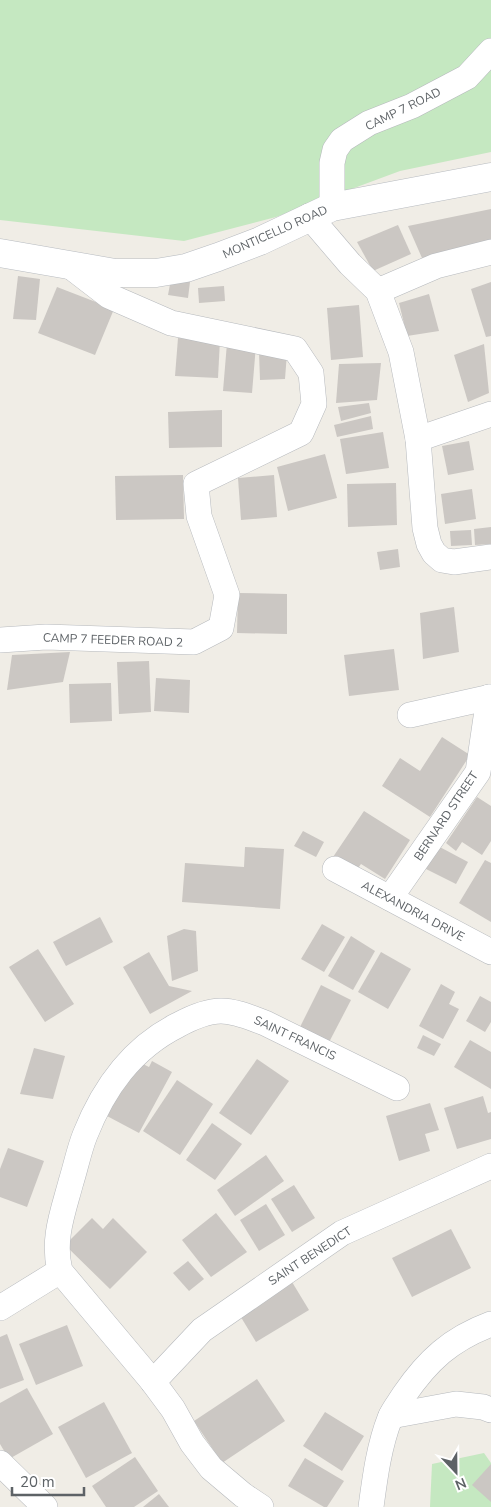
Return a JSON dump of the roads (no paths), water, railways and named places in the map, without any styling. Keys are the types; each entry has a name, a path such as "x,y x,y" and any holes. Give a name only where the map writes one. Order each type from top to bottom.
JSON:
{"main road":[{"name":"MONTICELLO ROAD","path":"0,253 115,273 156,273 186,268 260,241 321,211 491,177"}],"street":[{"name":"CAMP 7 ROAD","path":"321,211 335,150 342,140 369,123 412,106 467,77 491,51"},
{"path":"321,211 350,264 378,291 401,352 418,439 425,528 432,548 442,560 454,562 491,557"},
{"path":"378,291 436,266 491,252"},
{"name":"CAMP 7 FEEDER ROAD 2","path":"0,640 46,637 194,642 221,628 227,595 199,516 196,484 301,433 314,404 311,373 295,349 171,323 109,296 70,266"},
{"path":"418,439 491,414"},
{"name":"BERNARD STREET","path":"390,898 484,775 490,697 410,715"},
{"name":"ALEXANDRIA DRIVE","path":"335,869 491,952"},
{"name":"SAINT FRANCIS","path":"60,1271 56,1256 59,1224 85,1136 99,1106 122,1068 144,1046 169,1029 206,1014 221,1011 243,1015 291,1035 398,1088"},
{"name":"SAINT BENEDICT","path":"153,1382 202,1330 342,1233 491,1166"},
{"path":"0,1308 60,1271 153,1382 211,1468 243,1495 261,1507"},
{"path":"371,1507 378,1459 390,1416 416,1378 439,1352 470,1332 491,1324"},
{"path":"390,1416 456,1404 483,1407 491,1410"},
{"path":"0,1463 45,1507"}]}
